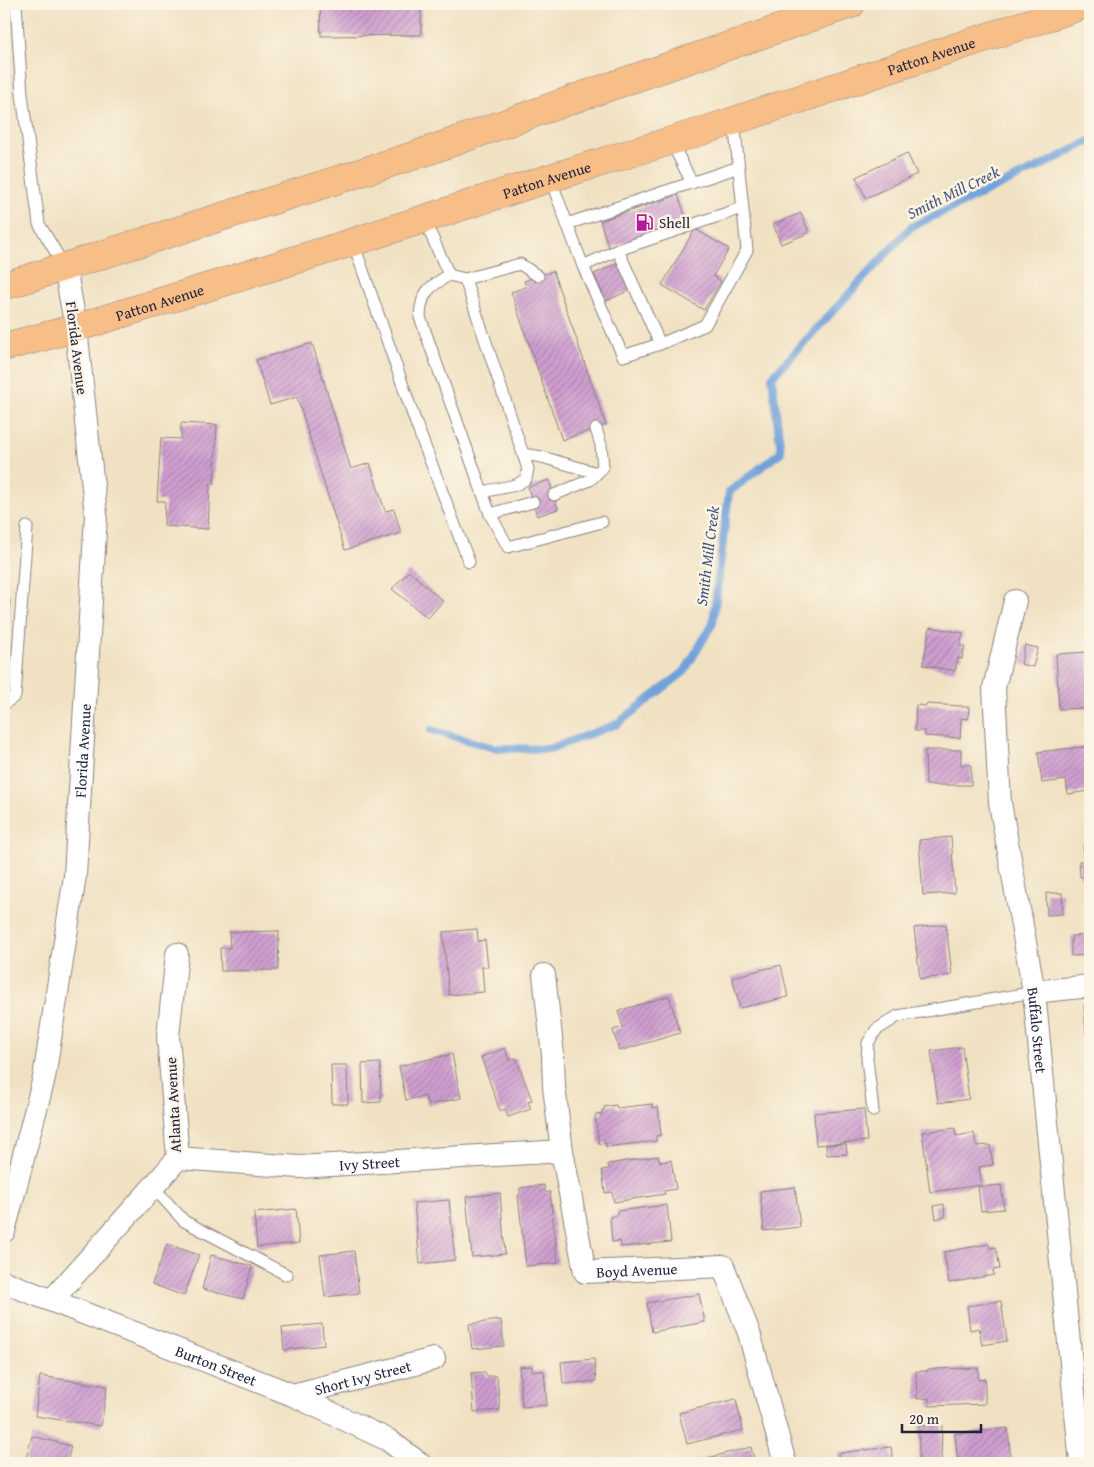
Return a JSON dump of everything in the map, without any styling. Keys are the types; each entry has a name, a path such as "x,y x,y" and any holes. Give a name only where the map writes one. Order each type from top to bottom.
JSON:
{"main road":[{"path":"4,286 419,154 851,4"},
{"name":"Patton Avenue","path":"4,347 76,328 353,242 671,141 1087,4"}],"street":[{"name":"Florida Avenue","path":"4,1231 44,1078 75,876 96,515 76,328 65,267"},
{"name":"Buffalo Street","path":"1015,601 994,688 1000,803 1034,992 1081,1463"},
{"name":"Atlanta Avenue","path":"52,1300 178,1158 168,1036 177,954"},
{"name":"Boyd Avenue","path":"544,975 562,1151 585,1272 723,1266 749,1333 785,1463"},
{"path":"1034,992 1090,986"},
{"name":"Ivy Street","path":"178,1158 299,1167 562,1151"},
{"name":"Burton Street","path":"4,1282 293,1394 388,1440 419,1463"},
{"name":"Short Ivy Street","path":"293,1394 434,1359"}],"lane":[{"path":"16,4 22,94 40,224 65,267"},
{"path":"550,178 583,266 623,356 660,344 705,325 747,250 734,120"},
{"path":"671,141 692,183"},
{"path":"566,224 739,167"},
{"path":"583,266 618,250 742,208"},
{"path":"424,219 449,275"},
{"path":"353,242 417,426 469,562"},
{"path":"618,250 660,344"},
{"path":"538,276 520,264 465,279 449,275 430,286 420,302 420,317 490,514 508,547 602,522"},
{"path":"465,279 528,469 526,479 516,485 482,492"},
{"path":"554,495 590,480 603,467 596,429"},
{"path":"523,454 542,457 597,473"},
{"path":"490,514 532,502"},
{"path":"4,704 15,696 27,527"},
{"path":"874,1111 867,1059 868,1043 876,1030 898,1016 1034,992"},
{"path":"153,1187 184,1221 288,1275"}],"building":[{"path":"320,4 421,4 421,35 321,36"},
{"path":"907,153 917,174 866,198 856,177"},
{"path":"678,195 688,223 609,248 600,221"},
{"path":"801,213 809,233 781,244 773,224"},
{"path":"695,229 729,249 713,276 721,281 704,310 662,285"},
{"path":"620,262 632,289 606,301 594,274"},
{"path":"553,271 606,425 562,440 511,292 526,287 524,281"},
{"path":"312,343 351,469 370,463 385,511 394,509 401,533 345,550 297,397 270,405 256,360"},
{"path":"181,423 217,425 214,484 210,484 208,529 164,526 165,501 157,501 161,438 181,439"},
{"path":"549,480 558,509 537,516 528,487"},
{"path":"409,571 443,601 428,618 392,589"},
{"path":"4,599 10,599 6,685 4,684"},
{"path":"930,627 963,633 960,646 965,646 962,659 958,658 955,671 923,665"},
{"path":"1025,645 1038,648 1033,667 1021,664"},
{"path":"1088,652 1090,708 1059,709 1056,654"},
{"path":"926,704 969,707 968,719 961,718 960,738 925,736 925,731 915,731 916,705 926,706"},
{"path":"1090,746 1090,771 1086,772 1089,791 1068,794 1066,780 1042,783 1038,752"},
{"path":"925,750 961,750 961,765 971,765 971,785 926,785"},
{"path":"951,837 955,893 923,895 919,840"},
{"path":"1090,845 1090,876 1080,877 1079,861 1085,861 1083,846"},
{"path":"1046,893 1062,893 1063,914 1047,915"},
{"path":"946,924 952,975 920,979 914,928"},
{"path":"477,929 478,941 485,940 488,967 482,967 484,992 449,995 443,932"},
{"path":"279,931 278,970 221,971 220,948 230,948 229,932"},
{"path":"1090,935 1090,955 1071,956 1071,936"},
{"path":"781,965 788,997 740,1008 732,977"},
{"path":"669,996 680,1033 619,1051 613,1030 623,1027 618,1011"},
{"path":"1084,1005 1090,1005 1090,1034 1086,1035"},
{"path":"962,1047 969,1099 938,1103 931,1051"},
{"path":"505,1048 509,1060 516,1058 532,1100 528,1101 531,1109 508,1117 505,1109 500,1111 481,1057"},
{"path":"452,1054 461,1098 428,1105 425,1096 406,1100 399,1066"},
{"path":"380,1063 381,1102 363,1103 362,1064"},
{"path":"331,1065 347,1065 348,1104 332,1104"},
{"path":"652,1104 652,1108 658,1107 661,1135 656,1136 656,1141 606,1147 606,1143 599,1144 595,1115 602,1114 604,1107 616,1105 617,1108"},
{"path":"864,1109 867,1141 816,1145 814,1113"},
{"path":"955,1128 956,1136 974,1133 976,1146 990,1145 993,1165 979,1167 982,1185 930,1192 922,1132"},
{"path":"846,1144 847,1154 827,1155 826,1145"},
{"path":"658,1156 660,1162 671,1160 676,1189 664,1191 665,1194 614,1202 612,1192 605,1193 602,1170 609,1169 608,1164"},
{"path":"544,1185 545,1192 550,1192 558,1263 526,1266 518,1195 520,1195 520,1188"},
{"path":"1001,1185 1004,1209 981,1211 978,1187"},
{"path":"795,1187 800,1227 764,1231 760,1191"},
{"path":"500,1193 505,1254 472,1257 466,1197"},
{"path":"449,1200 455,1260 420,1264 414,1203"},
{"path":"944,1204 945,1217 936,1219 934,1206"},
{"path":"667,1205 671,1242 621,1247 620,1241 612,1242 610,1217 617,1215 617,1211"},
{"path":"296,1209 299,1243 257,1247 254,1213"},
{"path":"167,1244 199,1255 184,1296 152,1284"},
{"path":"989,1244 990,1248 996,1247 1000,1269 993,1270 994,1275 949,1283 944,1252"},
{"path":"354,1251 359,1293 325,1297 320,1255"},
{"path":"211,1255 252,1266 243,1299 202,1289"},
{"path":"699,1294 705,1322 652,1332 647,1303"},
{"path":"1001,1301 1007,1341 982,1345 979,1328 970,1330 967,1306"},
{"path":"501,1320 504,1346 472,1349 469,1324"},
{"path":"322,1324 324,1345 284,1350 282,1328"},
{"path":"594,1359 596,1381 563,1384 561,1362"},
{"path":"532,1366 532,1371 544,1371 547,1405 522,1407 519,1367"},
{"path":"978,1368 978,1380 985,1379 985,1404 929,1406 929,1398 917,1399 916,1371"},
{"path":"485,1372 486,1376 497,1376 500,1410 474,1412 471,1373"},
{"path":"40,1376 107,1386 101,1426 35,1416"},
{"path":"736,1399 743,1430 687,1444 679,1413"},
{"path":"942,1425 941,1463 919,1463 919,1426"},
{"path":"1008,1428 1011,1463 958,1463 955,1434"},
{"path":"32,1436 71,1446 67,1463 25,1463"},
{"path":"751,1447 755,1463 697,1463 696,1461"},
{"path":"891,1447 893,1463 839,1463 838,1453"}],"waterway":[{"name":"Smith Mill Creek","path":"431,730 494,748 549,749 617,724 684,672 713,623 729,492 781,452 772,377 911,227 1090,141"}],"place":[{"name":"Shell","path":"645,222"}]}
